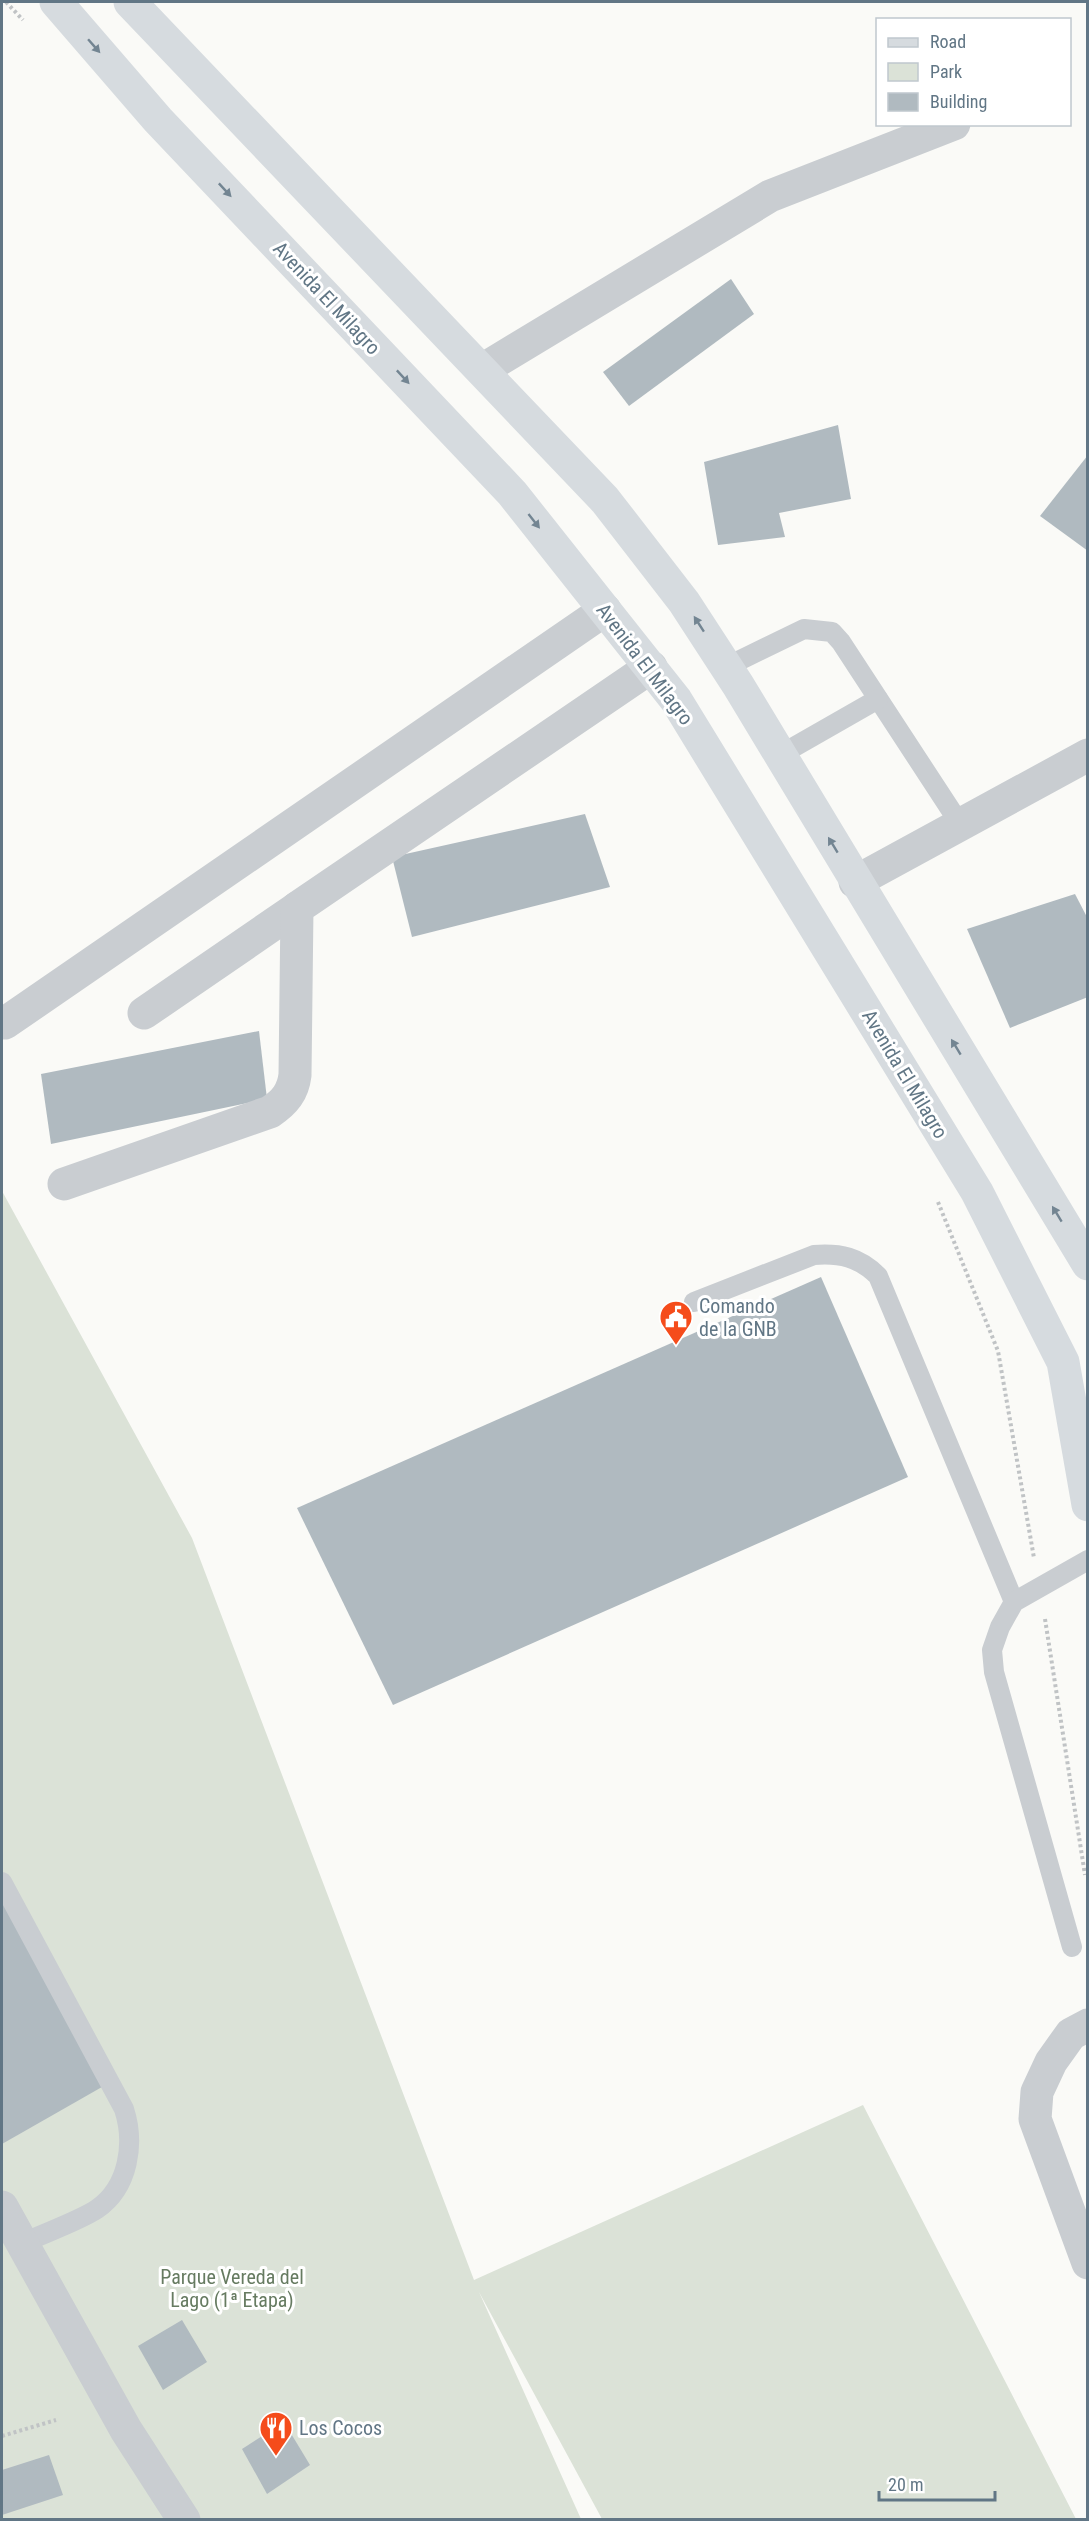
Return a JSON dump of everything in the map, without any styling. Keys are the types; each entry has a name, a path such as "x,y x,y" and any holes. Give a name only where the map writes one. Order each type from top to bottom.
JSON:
{"main road":[{"name":"Avenida El Milagro","path":"56,2 158,120 512,493 676,700 976,1192 1063,1362 1088,1505"},
{"path":"130,2 605,500 684,602 780,755 1088,1264"}],"street":[{"path":"482,369 770,196 949,126"},
{"path":"5,1023 605,610"},
{"path":"144,1013 651,667"},
{"path":"855,882 1088,755"},
{"path":"64,1184 270,1112 282,1104 294,1087 295,1075 297,908"},
{"path":"1088,2025 1071,2034 1051,2062 1037,2092 1035,2119 1088,2263"},
{"path":"2,2207 126,2430 184,2520"}],"lane":[{"path":"726,667 804,629 832,632 841,642 960,824"},
{"path":"780,755 878,699"},
{"path":"694,1302 814,1255 850,1256 867,1264 878,1276 1014,1602"},
{"path":"1072,1947 994,1672 992,1650 1000,1627 1014,1602 1088,1560"},
{"path":"2,1882 124,2109 130,2136 129,2155 123,2173 109,2197 97,2209 21,2244"}],"path":[{"path":"937,1199 998,1351 1040,1587 1086,1879"},
{"path":"2,2436 56,2420"}],"green space":[{"name":"Parque Vereda del Lago (1ª Etapa)","path":"2,1191 192,1538 474,2280 863,2105 1076,2519 602,2519 479,2292 581,2519 2,2519"}],"building":[{"path":"731,279 754,314 629,406 603,372"},
{"path":"838,425 851,499 779,513 785,537 718,545 704,462"},
{"path":"1088,455 1088,551 1040,516"},
{"path":"585,814 610,887 412,937 392,857"},
{"path":"1075,894 1088,919 1088,997 1010,1028 967,929"},
{"path":"259,1031 267,1099 51,1144 41,1074"},
{"path":"821,1277 908,1477 393,1705 297,1508"},
{"path":"2,1887 116,2079 2,2144"},
{"path":"182,2320 207,2362 163,2390 138,2346"},
{"name":"Los Cocos","path":"284,2422 310,2465 267,2494 242,2449"},
{"path":"49,2455 63,2495 2,2515 2,2470"}],"place":[{"name":"Comando de la GNB","path":"676,1346"},
{"name":"Los Cocos","path":"276,2457"}]}
